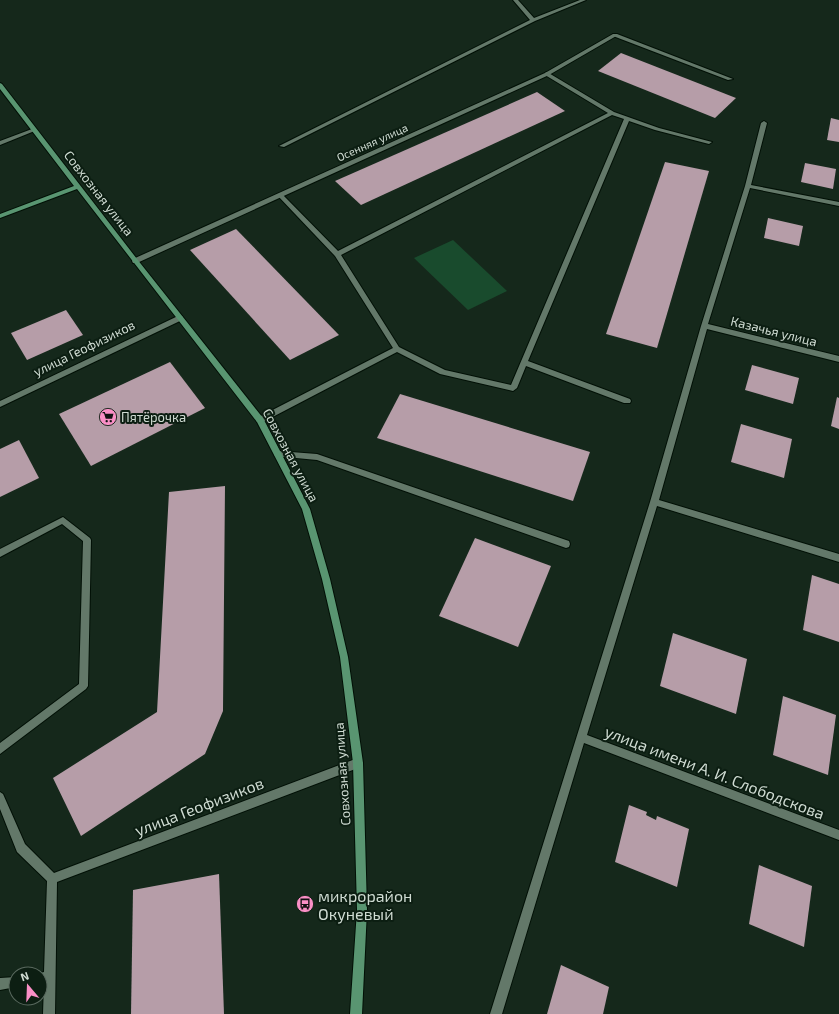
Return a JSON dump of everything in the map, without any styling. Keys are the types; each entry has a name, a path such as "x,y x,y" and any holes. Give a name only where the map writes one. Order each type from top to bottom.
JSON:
{"main road":[{"name":"Совхозная улица","path":"0,85 77,187 260,420 306,509 326,579 344,657 358,762 362,910 356,1014"},
{"path":"0,216 77,187"}],"street":[{"path":"515,0 533,20"},
{"path":"282,146 533,20 584,0"},
{"name":"Осенняя улица","path":"135,261 547,74 615,35 730,78"},
{"path":"547,74 612,113 657,129 709,142"},
{"path":"337,254 612,113"},
{"path":"280,195 337,254 397,348 443,372 513,388 627,118"},
{"path":"496,1014 580,737 654,502 704,326 748,186 764,123"},
{"path":"0,143 34,130"},
{"path":"748,186 839,204"},
{"name":"улица Геофизиков","path":"0,404 180,318"},
{"name":"Казачья улица","path":"704,326 839,359"},
{"path":"260,420 397,348"},
{"path":"524,362 628,401"},
{"path":"278,454 317,457 566,544"},
{"path":"654,502 839,558"},
{"path":"0,553 63,520 87,540 83,686 0,749"},
{"name":"улица имени А. И. Слободскова","path":"580,737 839,835"},
{"name":"улица Геофизиков","path":"52,879 358,762"},
{"path":"0,797 21,848 52,879 46,966"}],"green space":[{"path":"453,240 507,291 468,310 414,258"}],"building":[{"path":"621,53 736,98 715,118 598,71"},
{"path":"537,92 565,111 361,205 335,181"},
{"path":"831,118 839,120 839,142 827,140"},
{"path":"665,162 709,171 657,348 606,334"},
{"path":"805,163 836,169 833,189 801,182"},
{"path":"768,218 803,226 799,246 764,238"},
{"path":"236,229 339,335 290,360 190,250"},
{"path":"66,310 83,335 27,360 11,333"},
{"path":"170,362 205,408 91,466 59,414"},
{"path":"752,365 799,378 793,404 745,390"},
{"path":"400,394 590,452 573,501 377,438"},
{"path":"837,397 839,398 839,429 831,426"},
{"path":"741,424 792,439 784,478 731,462"},
{"path":"19,440 39,478 0,497 0,449"},
{"path":"225,486 223,711 205,754 81,836 53,778 157,712 169,492"},
{"path":"475,538 551,566 518,647 439,616"},
{"path":"812,575 839,584 839,642 803,630"},
{"path":"673,633 747,659 736,714 660,686"},
{"path":"783,696 836,715 828,775 773,755"},
{"path":"629,805 647,812 646,815 656,820 657,816 689,829 677,887 615,862"},
{"path":"759,865 812,886 804,947 749,924"},
{"path":"219,874 224,1014 131,1014 133,890"},
{"path":"561,965 609,987 603,1014 547,1014"}],"place":[{"name":"Пятёрочка","path":"108,417"},
{"name":"микрорайон Окуневый","path":"305,904"}]}
